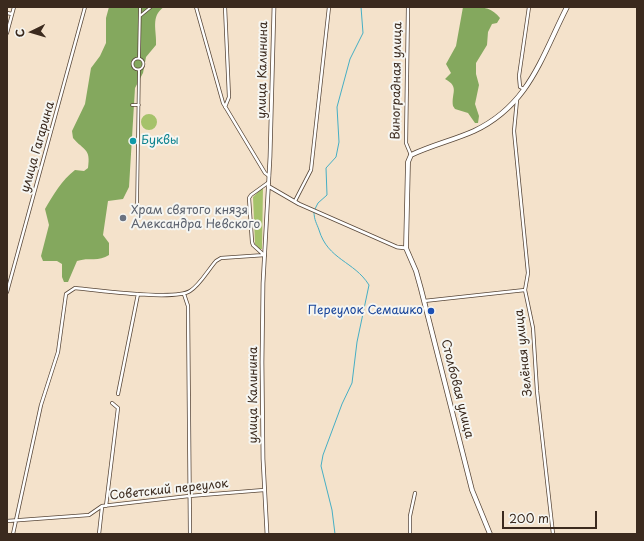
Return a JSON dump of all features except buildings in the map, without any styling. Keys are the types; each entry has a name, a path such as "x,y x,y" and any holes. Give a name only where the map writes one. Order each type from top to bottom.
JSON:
{"main road":[{"path":"411,155 480,128 493,121 517,100 525,90 540,63 567,7"},
{"name":"Виноградная улица","path":"406,248 407,171 409,158 411,155"},
{"name":"Столбовая улица","path":"406,248 416,271 472,490 490,534"}],"street":[{"path":"7,33 14,7"},
{"name":"улица Гагарина","path":"7,292 85,7"},
{"path":"139,58 140,7"},
{"path":"140,16 151,7"},
{"path":"196,7 226,107 265,173 270,176"},
{"path":"225,7 229,97 226,107"},
{"name":"улица Калинина","path":"267,534 264,490 262,362 265,255 268,186 270,176 274,7"},
{"path":"295,201 311,170 329,7"},
{"name":"Виноградная улица","path":"408,7 406,147 411,155"},
{"path":"525,90 520,87 519,76 529,7"},
{"path":"7,13 12,14"},
{"path":"139,58 134,60 132,65 139,70"},
{"path":"137,207 140,150 139,70 144,65 143,60 139,58"},
{"name":"Зелёная улица","path":"517,100 514,131 528,273 525,290 533,328 537,391 553,534"},
{"path":"132,105 139,105"},
{"path":"265,255 253,245 252,242 249,198 269,182"},
{"path":"268,186 310,209 397,246 406,248"},
{"path":"13,534 41,405 58,352 66,294 71,289 75,288 138,294 184,294 194,288 216,261 221,258 265,255"},
{"path":"424,301 525,290"},
{"path":"118,394 138,294"},
{"path":"184,294 188,306 190,534"},
{"path":"106,506 118,408 112,403"},
{"name":"Советский переулок","path":"7,521 89,515 102,506 189,496 264,490"},
{"path":"410,534 410,516 415,493"},
{"path":"99,534 102,506"}],"green space":[{"path":"109,7 164,7 157,15 156,19 156,45 146,57 143,73 135,88 129,187 123,199 108,201 103,235 109,243 109,255 98,259 77,261 68,282 64,282 62,277 62,264 57,261 43,261 41,256 49,225 45,209 58,188 70,174 75,170 84,171 88,168 89,162 86,150 73,138 72,131 85,104 91,68 100,56 106,43 106,18"},
{"path":"463,7 479,7 488,9 500,18 497,23 492,24 488,32 487,45 476,63 476,74 479,85 475,104 479,116 478,123 475,123 468,113 455,109 453,106 454,88 450,82 445,79 451,73 446,64 456,46"},
{"path":"149,114 155,116 157,122 155,128 149,130 143,128 141,122 143,116"},
{"path":"263,187 262,249 260,249 255,244 253,197"}],"waterway":[{"path":"315,209 318,203 327,195 326,168 336,157 339,142 337,107 350,59 363,33 361,7"},
{"path":"314,212 315,220 328,248 356,270 369,285 357,342 352,383 342,404 323,455 321,466 332,510 335,534"}],"place":[{"name":"Буквы","path":"133,141"},
{"name":"Храм святого князя Александра Невского","path":"123,218"},
{"name":"Переулок Семашко","path":"431,311"}]}
